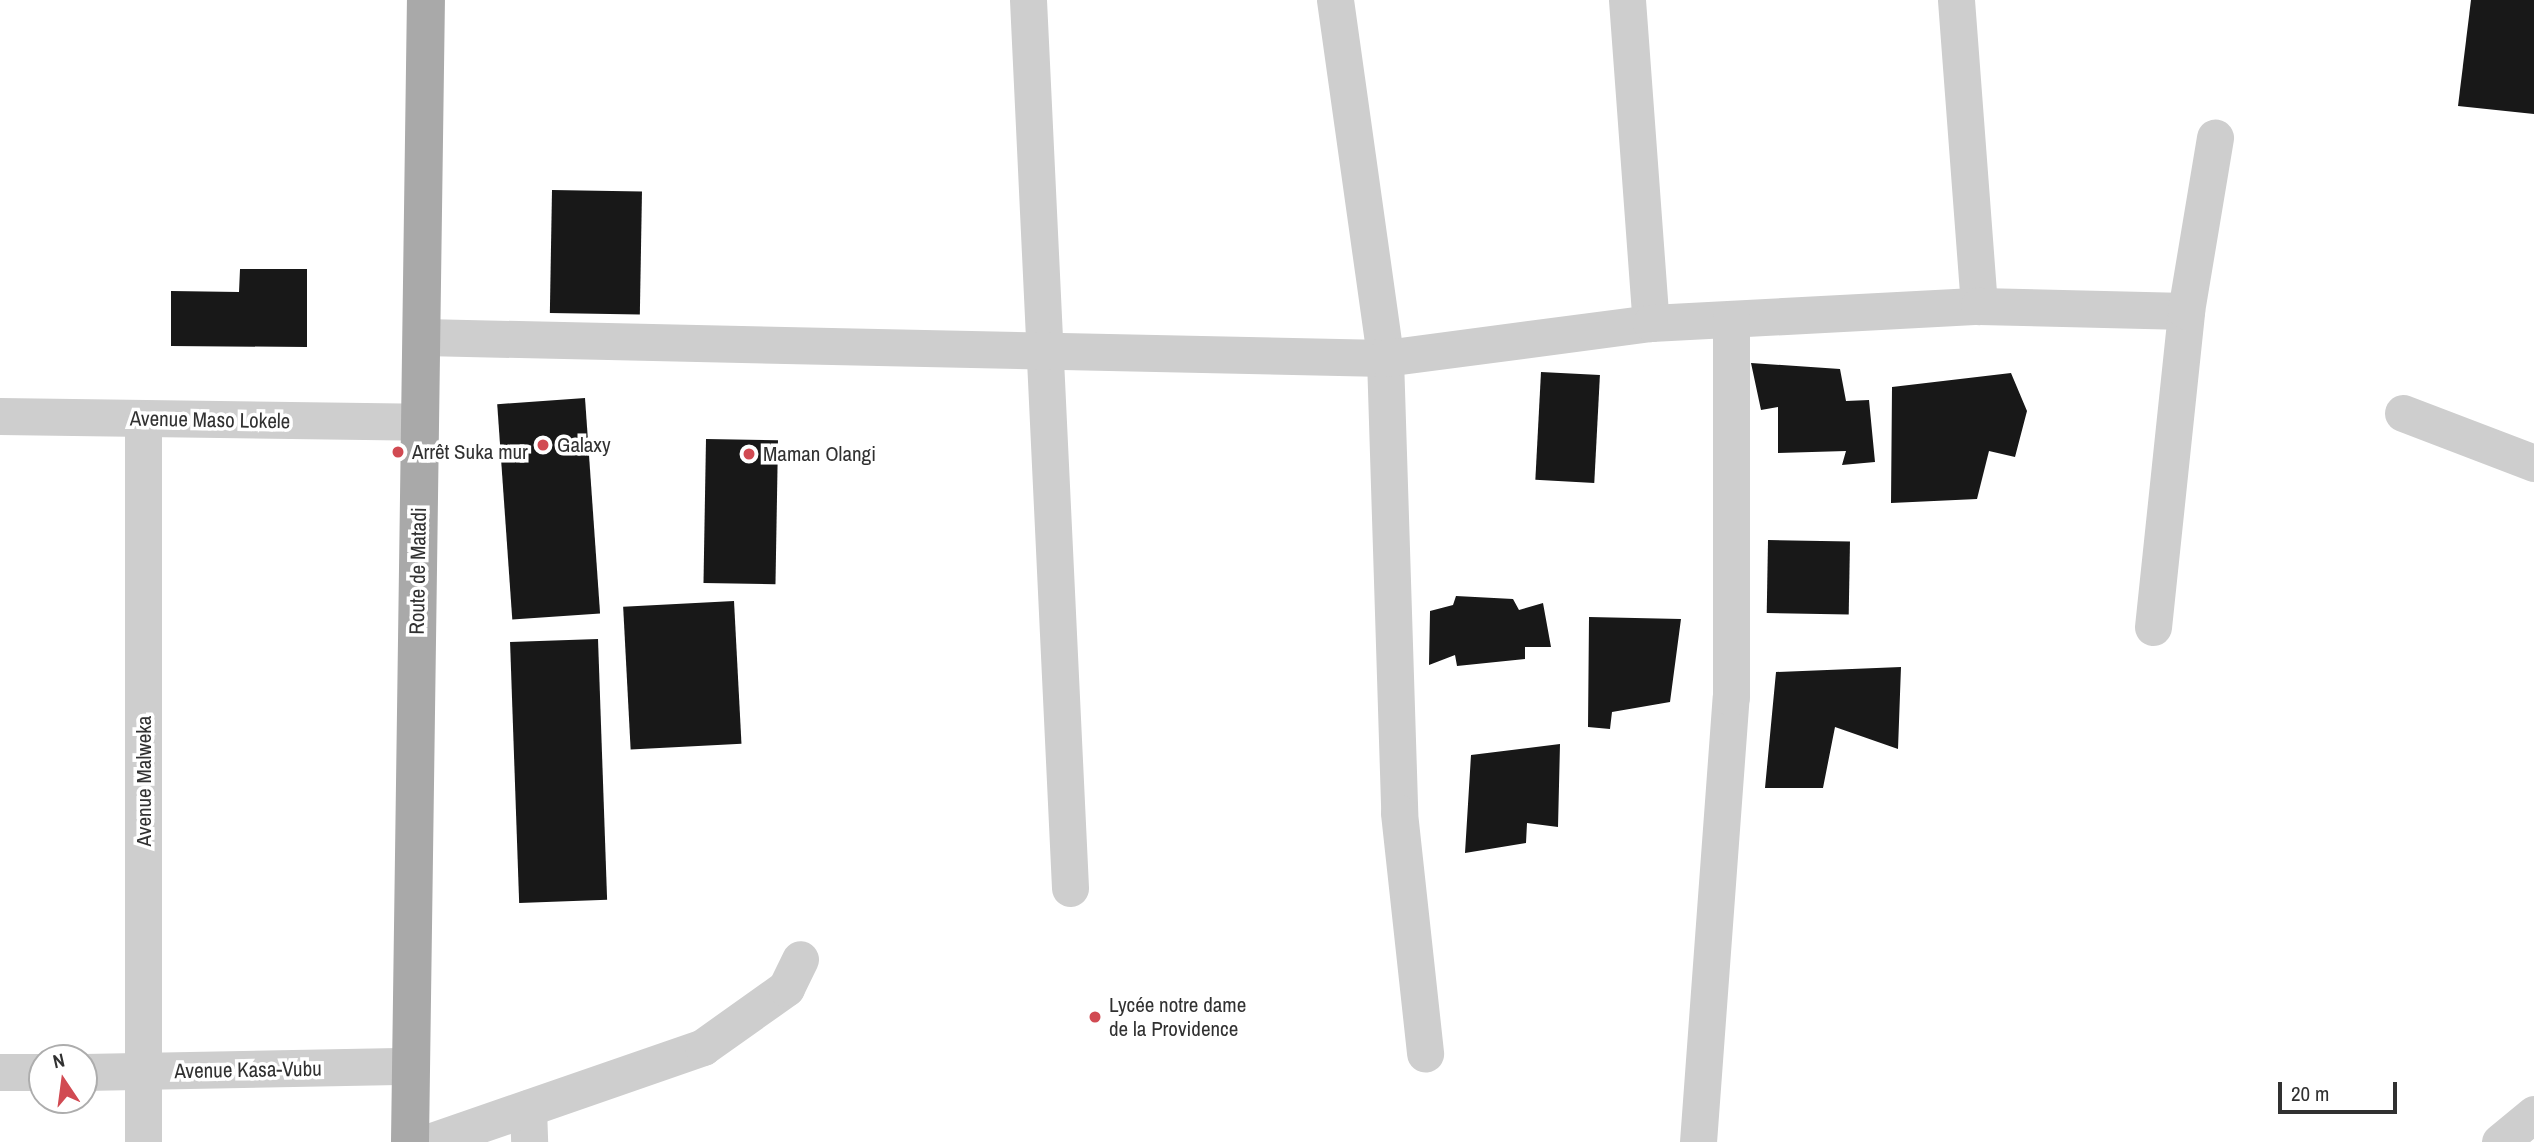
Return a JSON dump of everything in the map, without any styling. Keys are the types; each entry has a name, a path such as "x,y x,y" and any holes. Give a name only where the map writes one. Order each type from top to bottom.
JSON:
{"main road":[{"name":"Route de Matadi","path":"410,1142 426,0"}],"street":[{"path":"1028,0 1070,888"},
{"path":"1335,0 1385,358 1400,825 1425,1054"},
{"path":"1627,0 1651,323"},
{"path":"1956,0 1979,306"},
{"path":"2153,627 2186,311 2215,137"},
{"path":"423,337 1385,358 1651,323 1731,318 1979,306 2186,311"},
{"path":"1698,1142 1731,707 1731,318"},
{"path":"2403,413 2534,463"},
{"name":"Avenue Maso Lokele","path":"0,416 420,422"},
{"name":"Avenue Malweka","path":"143,1142 144,419"},
{"path":"429,1142 528,1125 703,1047 786,988 800,960"},
{"name":"Avenue Kasa-Vubu","path":"98,1072 411,1066"},
{"path":"0,1072 28,1072"},
{"path":"2500,1142 2534,1114"}],"building":[{"path":"2471,0 2534,0 2534,114 2458,106"},
{"path":"552,190 642,192 640,315 550,313"},
{"path":"240,269 307,269 307,347 171,346 171,291 239,292"},
{"path":"1751,363 1840,369 1846,401 1869,400 1875,462 1842,465 1846,451 1778,453 1778,407 1761,410"},
{"path":"1541,372 1600,375 1594,483 1535,480"},
{"path":"2011,373 2027,411 2015,457 1989,451 1977,499 1891,503 1892,387"},
{"path":"585,398 600,613 512,620 497,404"},
{"path":"706,439 778,440 775,584 703,583"},
{"path":"1768,540 1850,541 1849,614 1767,613"},
{"path":"1456,596 1513,599 1519,610 1543,603 1551,647 1525,647 1525,659 1457,666 1455,655 1429,665 1430,611 1453,605"},
{"path":"734,601 741,744 631,750 623,607"},
{"path":"1589,617 1681,619 1670,702 1612,712 1610,729 1588,727"},
{"path":"598,639 607,900 519,903 510,642"},
{"path":"1901,667 1898,749 1835,727 1823,788 1765,788 1776,672"},
{"path":"1560,744 1558,827 1527,823 1526,843 1465,853 1471,755"}],"place":[{"name":"Galaxy","path":"543,445"},
{"name":"Arrêt Suka mur","path":"398,452"},
{"name":"Maman Olangi","path":"749,454"},
{"name":"Lycée notre dame de la Providence","path":"1095,1017"}]}
